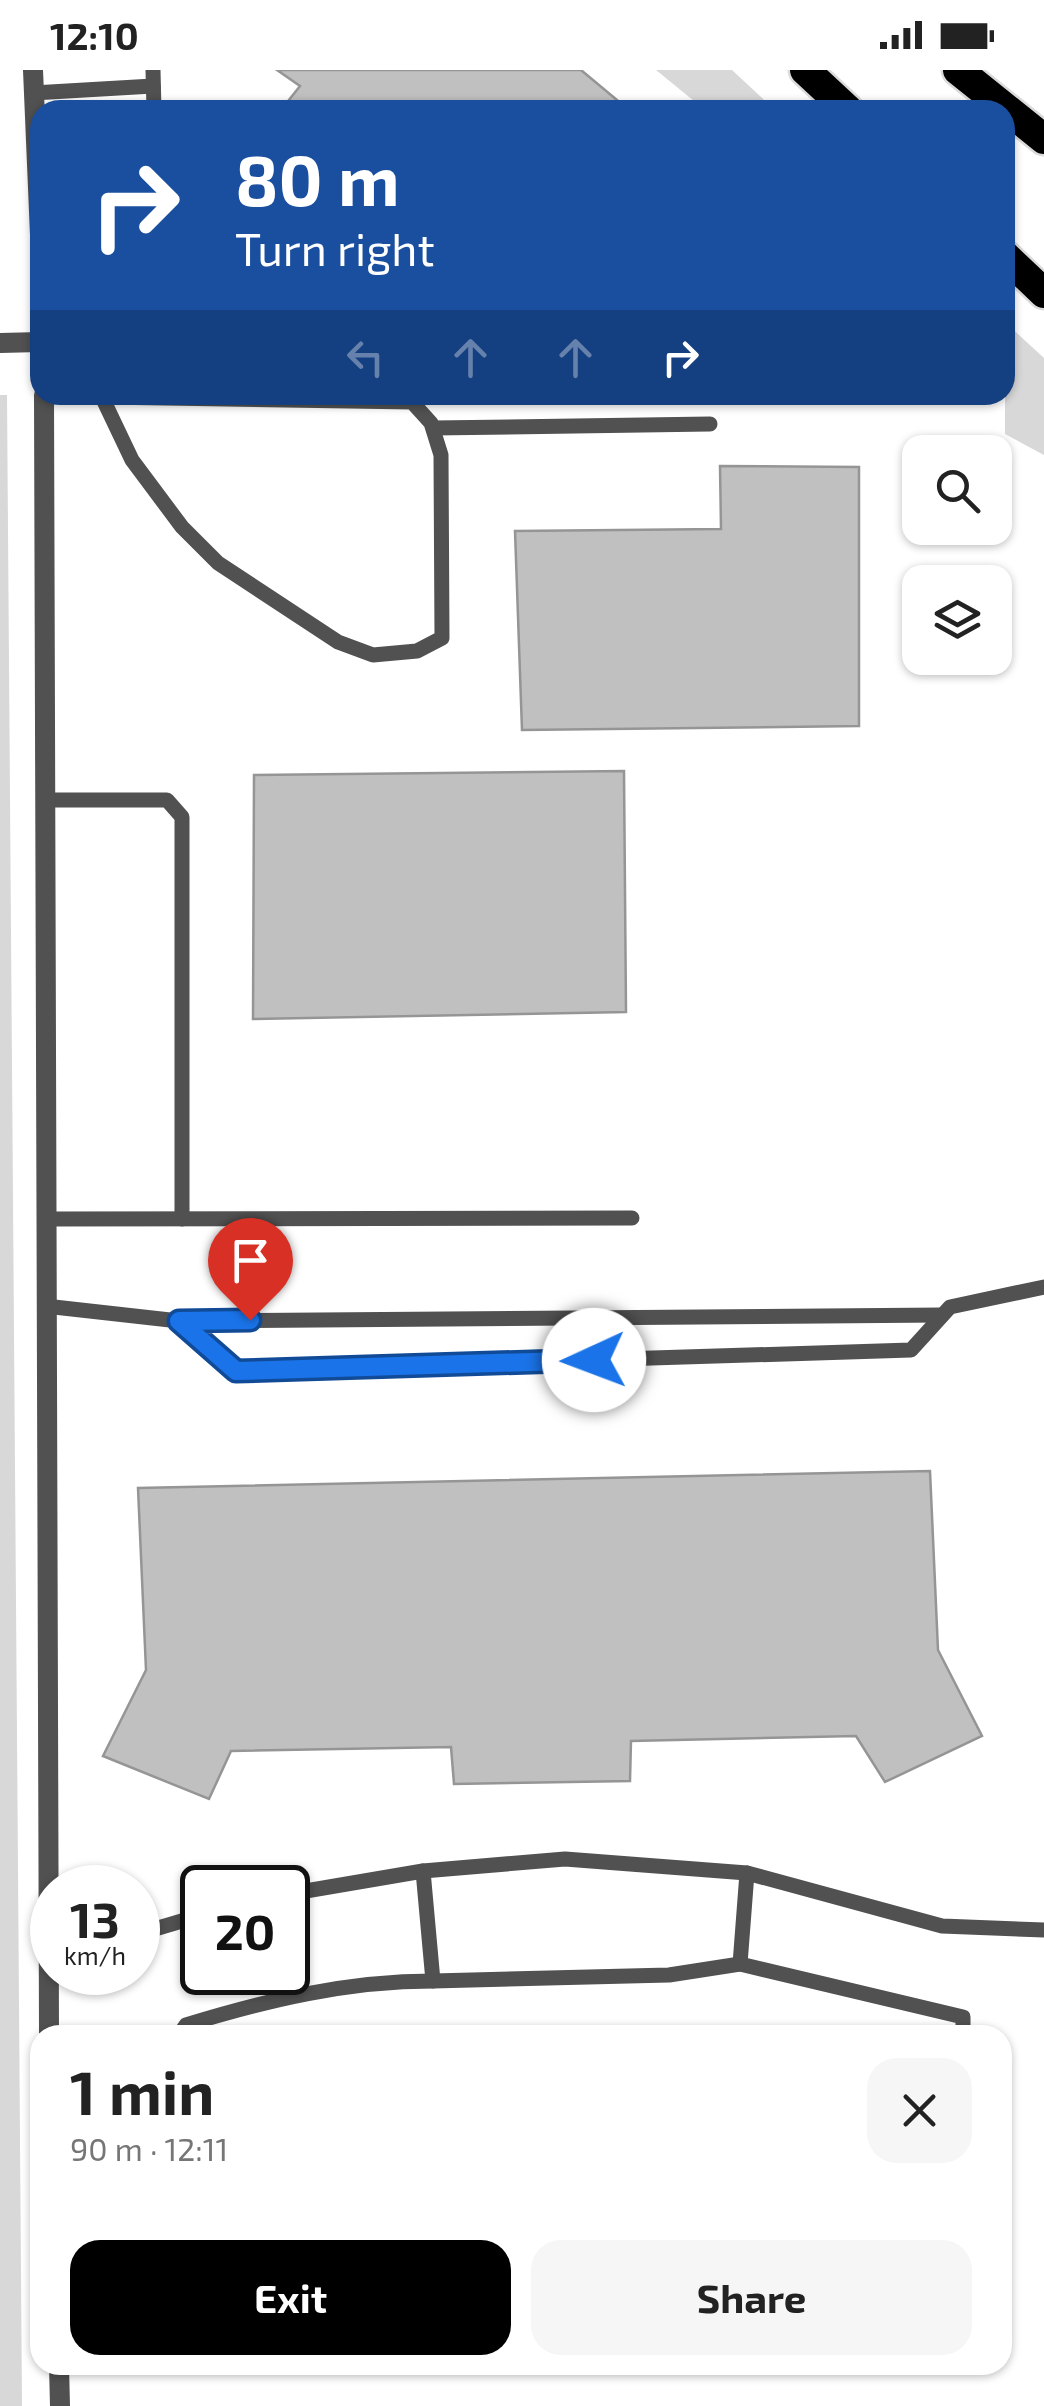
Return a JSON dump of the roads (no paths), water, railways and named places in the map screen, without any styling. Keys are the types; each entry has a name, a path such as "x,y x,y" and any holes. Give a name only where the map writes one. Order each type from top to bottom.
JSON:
{"highway":[{"path":"805,70 837,100"},
{"path":"958,70 995,100"},
{"path":"1015,116 1044,139"},
{"path":"1015,265 1044,292"}],"street":[{"path":"33,70 33,100"},
{"path":"0,342 30,342"},
{"path":"44,405 49,1865"},
{"path":"49,1995 49,2025"},
{"path":"59,2375 60,2406"}],"lane":[{"path":"33,93 153,78"},
{"path":"106,405 132,460 182,527 218,563 338,642 374,655 417,651 442,638 442,455 432,428 414,405"},
{"path":"432,428 710,424"},
{"path":"44,800 168,800 182,817 182,1219"},
{"path":"45,1219 632,1218"},
{"path":"179,1321 236,1371 911,1350 950,1307 1044,1287"},
{"path":"46,1306 179,1321 942,1316"},
{"path":"310,1890 423,1871 565,1859 746,1873 942,1926 1044,1930"},
{"path":"423,1871 434,1982"},
{"path":"740,1964 746,1873"},
{"path":"185,2025 270,1999 373,1981 670,1975 740,1964 962,2018 962,2025"}]}
